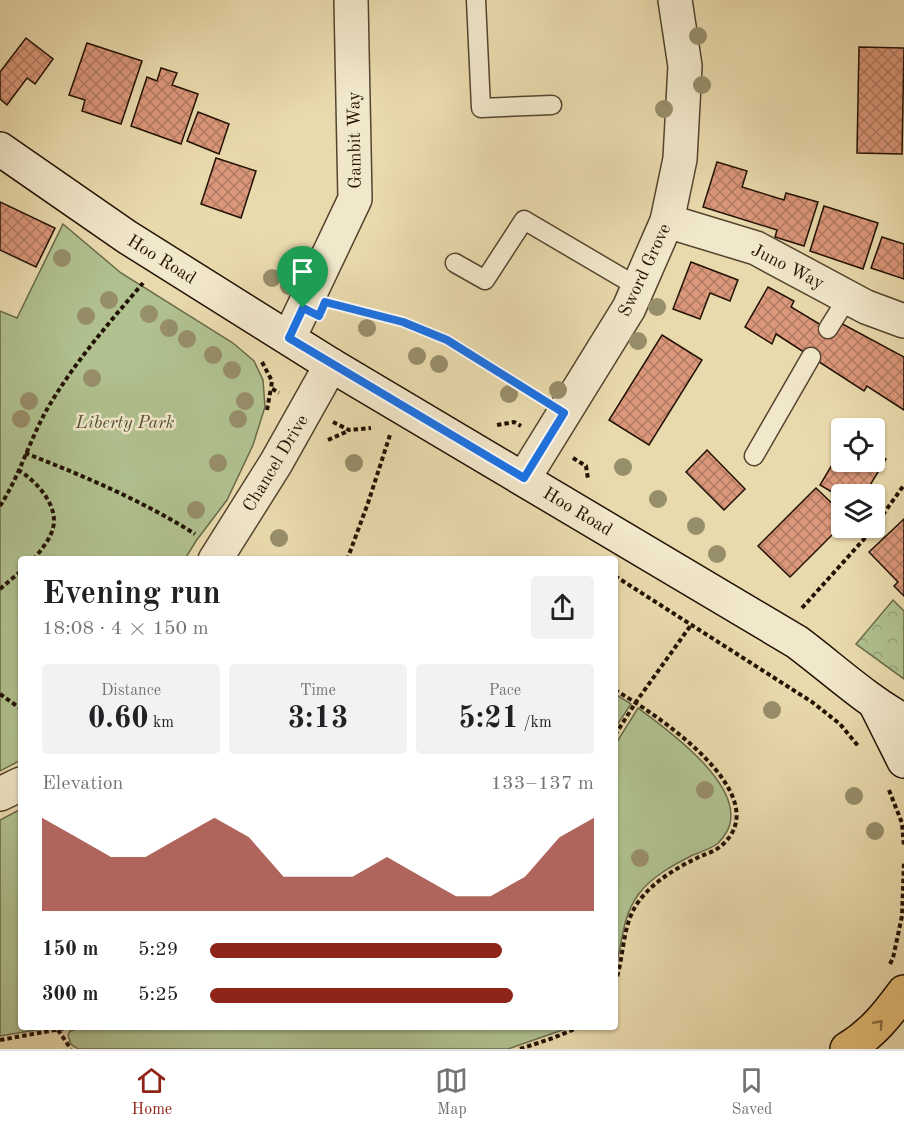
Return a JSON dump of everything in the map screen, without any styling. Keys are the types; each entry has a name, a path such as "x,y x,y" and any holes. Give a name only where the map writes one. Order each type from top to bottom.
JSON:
{"main road":[{"path":"848,1049 863,1040 877,1027 896,980"}],"street":[{"name":"Gambit Way","path":"289,338 355,199 351,0"},
{"name":"Sword Grove","path":"524,478 629,308 668,221 680,159 686,66 675,0"},
{"name":"Hoo Road","path":"0,149 126,237 331,365 797,642 890,713 895,774"},
{"name":"Juno Way","path":"668,221 756,248 866,307 904,321"},
{"name":"Chancel Drive","path":"218,555 276,463 331,365"},
{"path":"0,794 18,785"}],"lane":[{"path":"476,0 481,108 552,105"},
{"path":"455,263 485,280 524,220 638,287"},
{"path":"828,329 848,297"},
{"path":"754,456 812,357"}],"path":[{"path":"0,506 38,425 64,382 145,280"},
{"path":"303,308 319,316 325,302 403,322 447,340 564,413"},
{"path":"348,556 390,433"},
{"path":"25,453 135,499 170,518 218,555"},
{"path":"18,470 45,495 54,518 51,534 36,556"},
{"path":"885,512 904,485"},
{"path":"798,613 865,538"},
{"path":"0,589 18,574"},
{"path":"618,578 812,702 840,724 864,753"},
{"path":"618,730 691,625"},
{"path":"618,692 685,738 709,761 727,787 734,806 735,819 732,831 722,845 674,870 639,901 630,918 618,970"},
{"path":"0,694 18,707"},
{"path":"895,774 892,795 902,823 904,847"},
{"path":"896,980 893,958 902,916 904,862"},
{"path":"0,1040 58,1030 71,1049"},
{"path":"520,1049 572,1030"}],"green space":[{"name":"Liberty Park","path":"63,224 121,273 233,343 254,361 263,380 265,407 253,445 227,500 187,556 18,556 18,762 0,771 0,311 17,318"},
{"path":"893,600 904,611 904,679 856,644"},
{"path":"618,696 631,704 618,724"},
{"path":"638,708 668,730 703,762 727,798 731,816 726,833 718,843 663,872 638,895 628,913 618,955 618,740"},
{"path":"18,811 18,1030 36,1030 0,1036 0,820"},
{"path":"562,1030 508,1049 78,1049 71,1044 68,1035 70,1031"}],"building":[{"path":"26,38 53,59 35,84 27,78 7,105 0,99 0,72"},
{"path":"87,43 142,61 121,124 82,111 85,100 69,95"},
{"path":"859,47 904,48 902,154 857,153"},
{"path":"161,68 177,73 172,85 198,94 181,144 131,126 147,77 157,81"},
{"path":"198,112 229,124 219,154 187,141"},
{"path":"216,158 256,171 241,218 201,204"},
{"path":"717,162 747,171 742,187 784,200 786,193 818,202 804,246 775,237 777,230 703,207"},
{"path":"0,202 55,228 36,267 0,250"},
{"path":"824,206 878,223 863,269 810,251"},
{"path":"882,237 904,244 904,279 871,268"},
{"path":"691,262 738,280 730,301 710,293 700,319 673,309"},
{"path":"768,287 794,301 791,307 831,331 837,321 904,357 904,410 867,386 864,391 776,334 772,344 745,327"},
{"path":"662,335 702,360 649,445 609,420"},
{"path":"707,450 745,489 724,510 686,472"},
{"path":"831,466 831,472 878,472 871,484 831,484 831,492 820,485"},
{"path":"816,488 831,502 831,536 790,577 758,546"},
{"path":"904,519 904,596 894,586 898,582 869,552"}],"route":[{"path":"325,302 403,322 447,340 564,413 524,478 289,338 303,308 319,316 325,302"}]}
